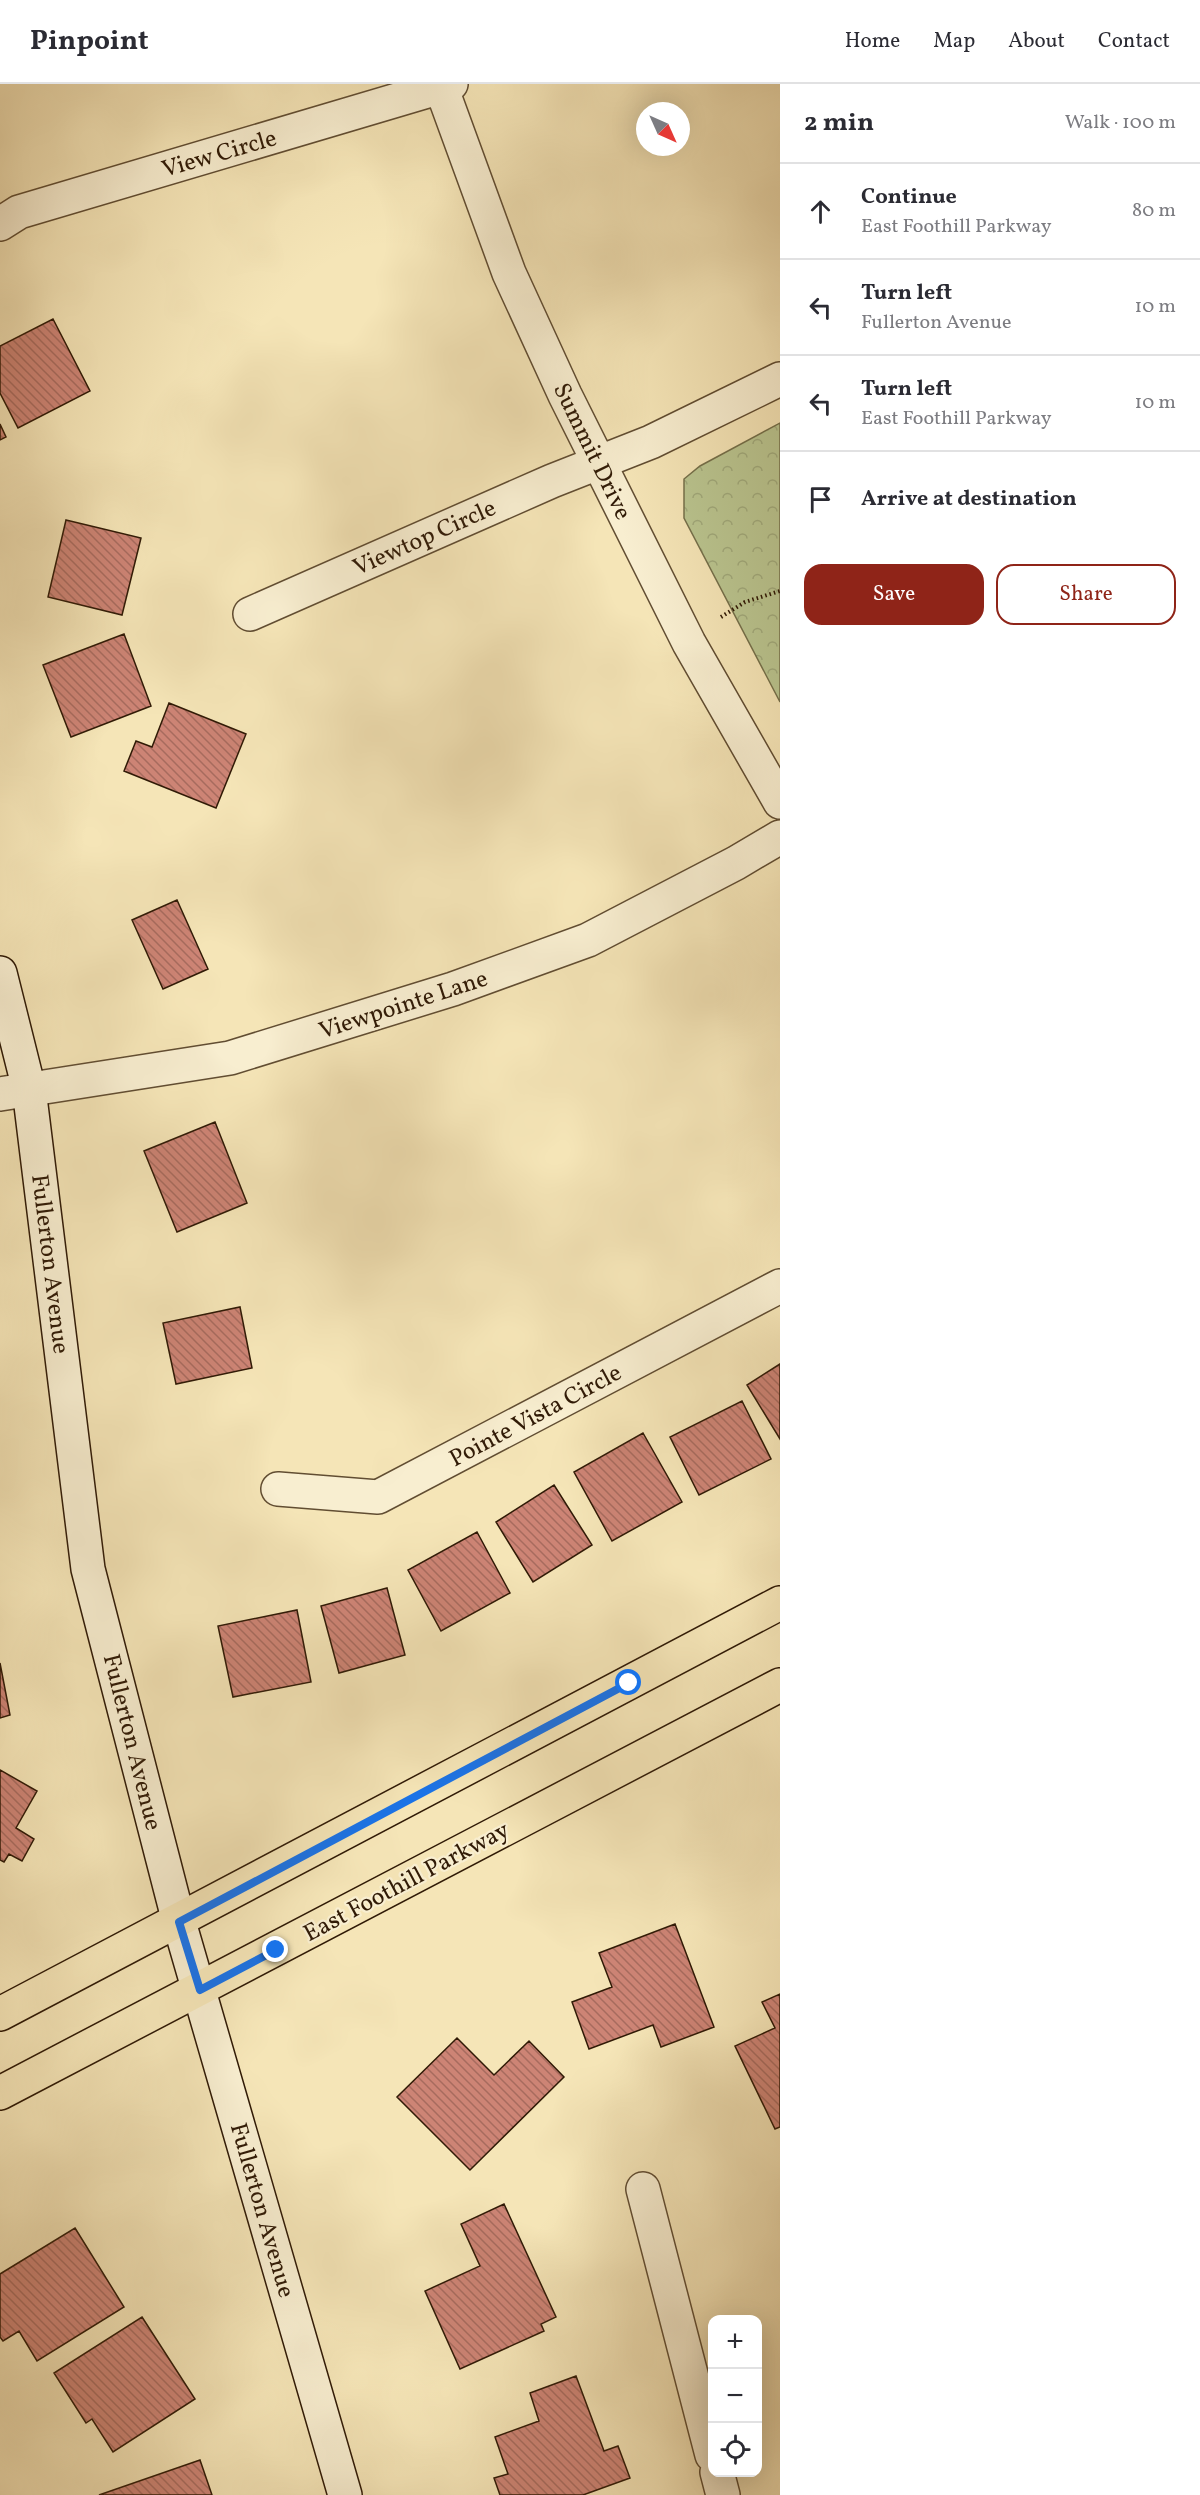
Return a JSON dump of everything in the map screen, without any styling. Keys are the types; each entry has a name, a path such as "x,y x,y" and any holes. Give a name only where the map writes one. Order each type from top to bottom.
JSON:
{"main road":[{"path":"0,2014 179,1922 780,1603"},
{"name":"East Foothill Parkway","path":"0,2093 780,1685"}],"street":[{"name":"View Circle","path":"0,224 19,212 444,85"},
{"name":"Summit Drive","path":"444,85 509,273 598,462 689,643 780,802"},
{"name":"Viewtop Circle","path":"250,614 598,462 651,442 780,379"},
{"name":"Viewpointe Lane","path":"15,1092 230,1058 453,989 588,940 736,863 780,837"},
{"name":"Fullerton Avenue","path":"0,973 15,1092 88,1569 179,1922 345,2495"},
{"name":"Pointe Vista Circle","path":"278,1490 378,1497 780,1287"},
{"path":"643,2189 708,2440"},
{"path":"718,2477 723,2495"}],"path":[{"path":"721,617 746,602 780,591"}],"green space":[{"path":"780,423 780,702 684,518 684,479 700,466"}],"building":[{"path":"53,319 90,391 18,428 0,393 0,346"},
{"path":"0,424 6,437 0,440"},
{"path":"66,520 141,538 122,615 48,597"},
{"path":"124,634 151,706 71,737 43,665"},
{"path":"169,703 246,734 216,808 124,771 136,741 152,747"},
{"path":"177,900 208,969 163,989 132,920"},
{"path":"215,1122 247,1203 177,1232 144,1151"},
{"path":"240,1307 252,1368 176,1384 163,1323"},
{"path":"780,1364 780,1439 747,1385"},
{"path":"742,1401 771,1459 699,1495 670,1437"},
{"path":"643,1433 682,1502 612,1541 574,1472"},
{"path":"554,1485 592,1545 533,1582 496,1522"},
{"path":"477,1532 510,1593 441,1631 408,1570"},
{"path":"387,1588 405,1655 339,1673 321,1606"},
{"path":"297,1610 311,1682 233,1697 218,1626"},
{"path":"0,1663 10,1715 0,1718"},
{"path":"0,1770 37,1791 16,1828 34,1839 22,1861 9,1854 4,1862 0,1860"},
{"path":"675,1924 714,2027 661,2047 653,2025 589,2049 572,2002 612,1987 599,1953"},
{"path":"780,1994 780,2127 775,2129 735,2046 775,2028 762,2002"},
{"path":"457,2038 494,2075 529,2041 564,2077 470,2170 397,2097"},
{"path":"504,2204 556,2317 541,2324 544,2331 460,2369 425,2291 480,2266 461,2224"},
{"path":"75,2228 124,2307 37,2361 19,2331 3,2341 0,2337 0,2274"},
{"path":"142,2317 195,2399 113,2452 92,2419 86,2423 54,2373"},
{"path":"576,2376 604,2451 618,2446 630,2478 583,2495 500,2495 494,2478 508,2474 495,2437 539,2421 530,2393"},
{"path":"200,2460 212,2495 99,2495"}],"route":[{"path":"276,1950 200,1990 179,1922 629,1683"}]}
